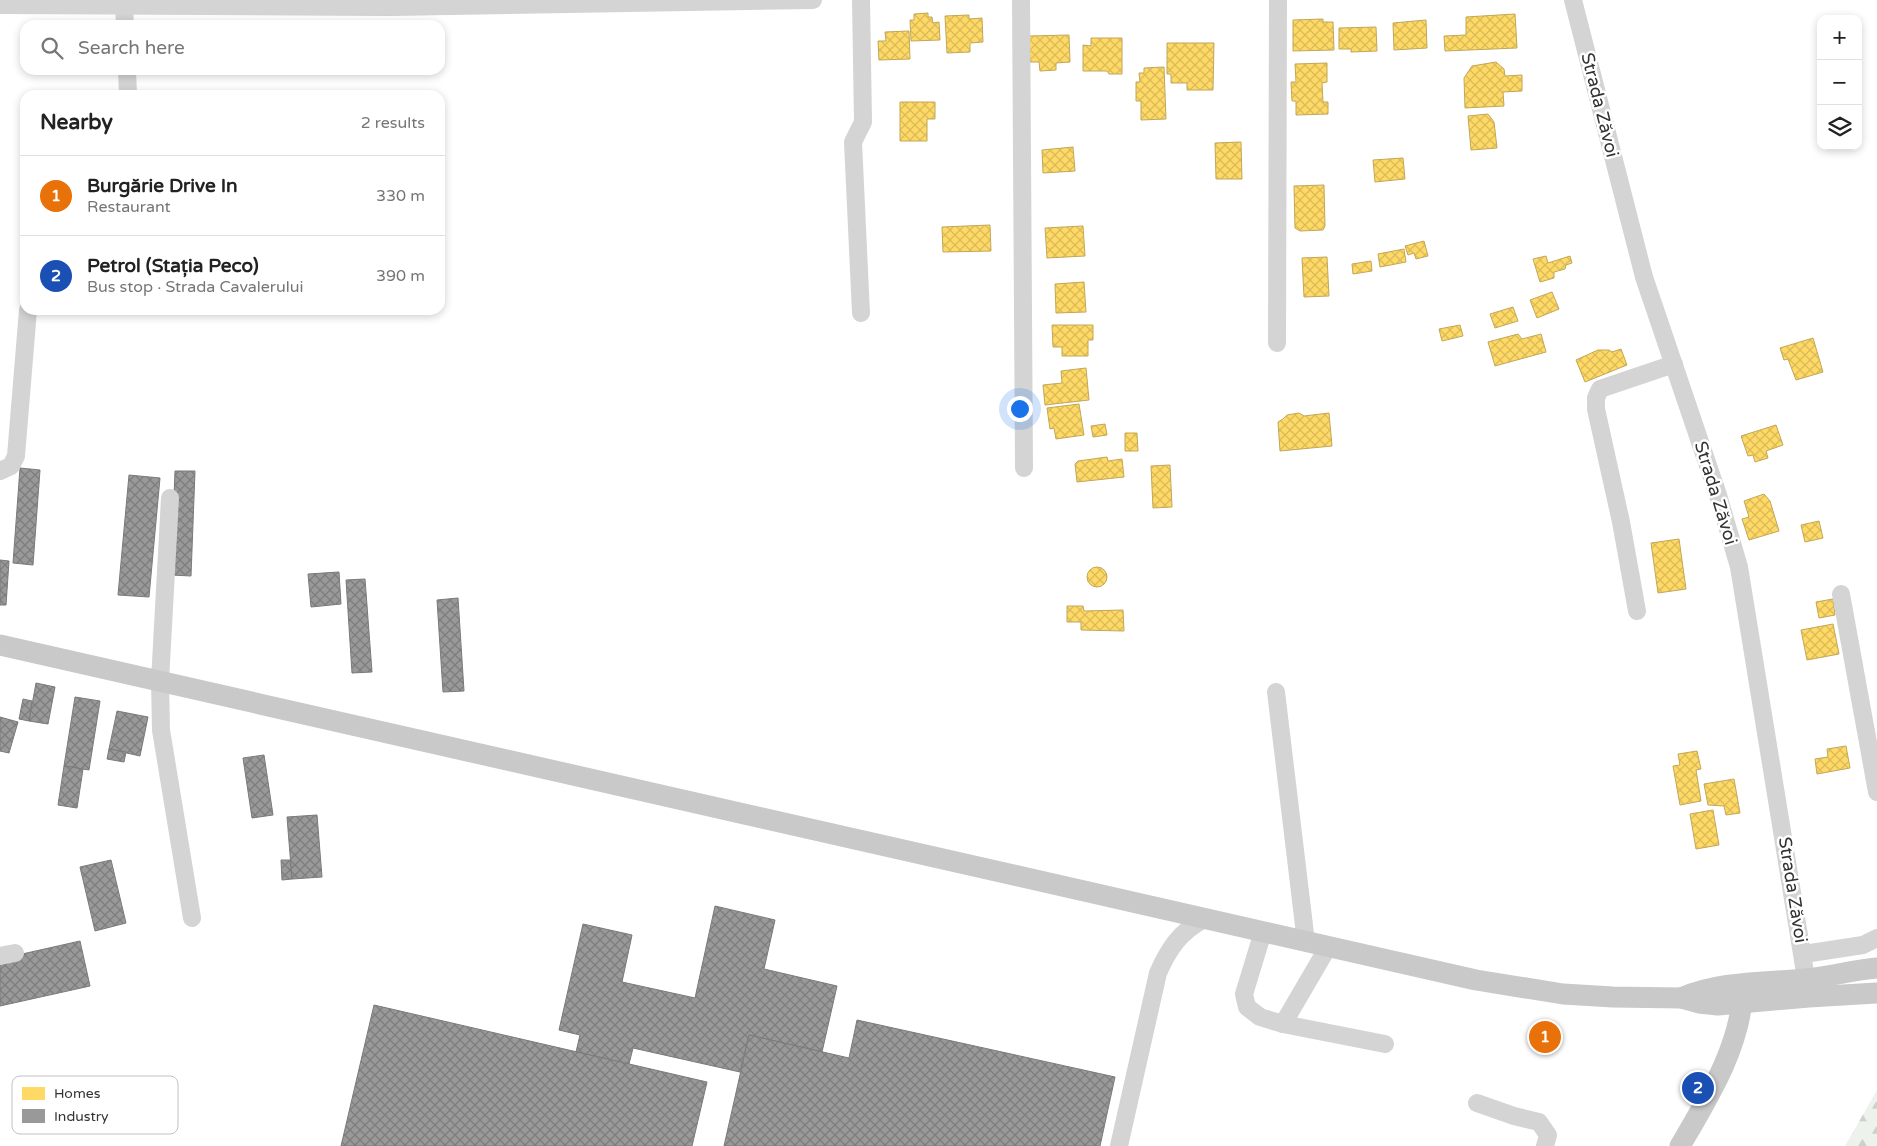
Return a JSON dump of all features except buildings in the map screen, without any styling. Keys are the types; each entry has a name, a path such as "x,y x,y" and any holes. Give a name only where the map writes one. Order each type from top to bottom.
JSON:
{"main road":[{"path":"0,645 1328,947 1517,988 1563,994 1681,998 1698,1003 1718,1005 1742,994 1808,988 1875,994"},
{"path":"1808,988 1875,968"},
{"path":"1680,1146 1717,1078 1732,1044 1742,994"}],"street":[{"path":"0,5 124,6 813,0"},
{"path":"860,313 853,142 863,122 861,0"},
{"path":"1021,0 1024,468"},
{"path":"1277,343 1278,0"},
{"name":"Strada Zăvoi","path":"1573,0 1644,277 1718,495 1738,567 1804,954 1808,988"},
{"path":"124,6 125,20"},
{"path":"127,75 128,90"},
{"path":"0,471 11,466 16,456 28,315"},
{"path":"1636,611 1621,522 1596,409 1596,398 1600,389 1674,364"},
{"path":"170,498 160,681 161,730 192,918"},
{"path":"1841,594 1877,792"},
{"path":"1276,692 1306,942"},
{"path":"1119,1146 1158,973 1166,954 1177,939 1189,927 1204,918"},
{"path":"1263,932 1244,994 1247,1007 1260,1017 1283,1024 1385,1044"},
{"path":"1804,954 1863,945 1877,938"},
{"path":"1283,1024 1328,947"},
{"path":"1477,1103 1514,1116 1539,1122 1548,1135 1545,1146"}],"green space":[{"path":"1877,1090 1877,1146 1845,1146"}],"place":[{"name":"Burgărie Drive In","path":"1545,1037"},
{"name":"Petrol (Stația Peco)","path":"1698,1088"}]}
